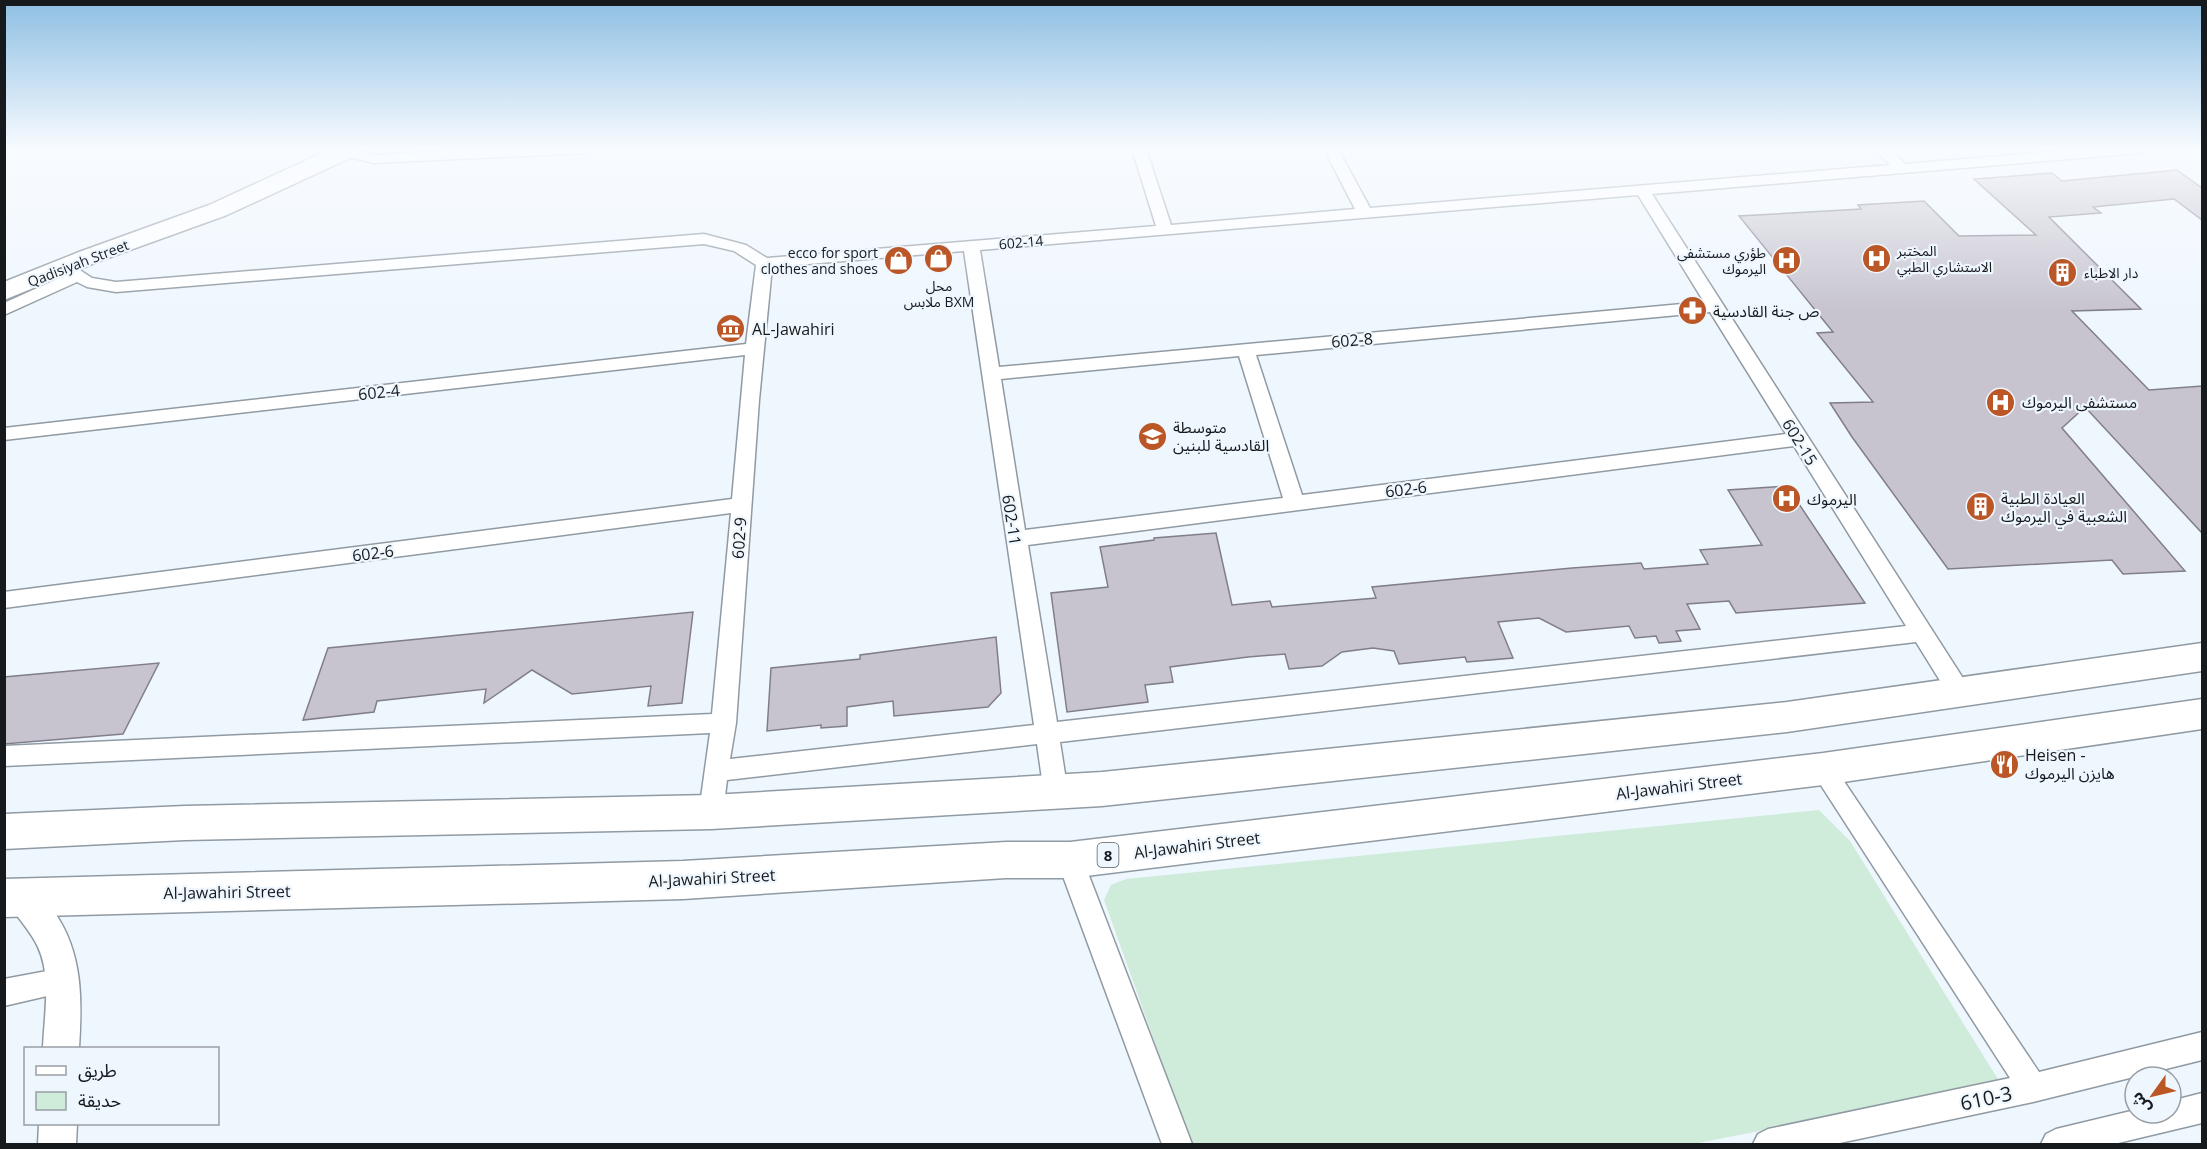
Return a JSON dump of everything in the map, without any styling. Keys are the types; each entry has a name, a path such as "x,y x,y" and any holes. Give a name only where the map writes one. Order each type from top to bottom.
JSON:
{"main road":[{"name":"Qadisiyah Street","path":"4,292 70,271 234,203"},
{"path":"16,266 53,263 70,271"},
{"path":"4,832 185,823 711,812 1056,793 1787,717 2202,657"},
{"name":"Al-Jawahiri Street","path":"13,897 683,880 1006,860 1070,860 1822,769 2202,714"}],"street":[{"path":"1156,203 1165,230"},
{"path":"1359,203 1365,213"},
{"name":"602-14","path":"764,263 1490,203"},
{"name":"602-15","path":"1650,203 1960,693"},
{"path":"4,310 70,271 87,282 116,287 704,239 740,248 764,263"},
{"name":"602-11","path":"971,246 1056,793"},
{"name":"602-9","path":"711,812 724,723 753,349 764,263"},
{"name":"602-8","path":"990,374 1714,306"},
{"name":"602-4","path":"4,434 753,349"},
{"path":"1246,350 1295,503"},
{"name":"602-6","path":"1015,539 1798,439"},
{"name":"602-6","path":"4,600 741,505"},
{"path":"717,771 1920,633"},
{"path":"4,756 724,723"},
{"path":"1822,769 2033,1088"},
{"path":"1070,860 1176,1144"},
{"path":"13,897 51,933 59,955 63,981 61,1047"},
{"path":"4,993 63,981"},
{"name":"610-3","path":"1768,1144 2033,1088 2202,1046"},
{"path":"2056,1144 2202,1108"},
{"path":"57,1144 58,1125"}],"green space":[{"path":"1819,810 1850,841 2001,1084 1693,1144 1191,1144 1104,900 1111,885 1126,879"}],"building":[{"path":"1926,203 1959,236 2036,235 2000,203 2137,203 2093,207 2101,213 2049,217 2141,309 2072,311 2149,390 2202,386 2202,533 2085,407 2062,428 2185,571 2123,574 2112,560 1948,569 1830,403 1873,402 1817,333 1833,332 1739,216 1861,209 1858,205"},
{"path":"2179,203 2202,203 2202,220"},
{"path":"1787,486 1865,603 1736,613 1729,601 1687,604 1700,629 1676,631 1681,641 1659,643 1656,636 1635,638 1629,626 1566,632 1539,618 1498,622 1513,658 1467,662 1465,657 1399,664 1394,651 1373,648 1342,652 1322,666 1289,669 1285,654 1248,657 1170,667 1173,682 1145,685 1148,702 1067,712 1051,593 1108,587 1100,547 1154,540 1154,538 1216,533 1232,605 1270,601 1272,607 1376,598 1372,587 1641,563 1644,569 1708,564 1700,550 1762,545 1728,490"},
{"path":"693,612 682,703 648,706 651,686 572,694 532,670 484,703 486,689 377,701 374,712 303,720 328,648"},
{"path":"996,637 1001,693 988,707 894,716 893,701 847,707 847,726 821,728 821,725 767,731 771,668 860,659 860,655"},
{"path":"159,663 123,734 4,744 4,677"}],"place":[{"name":"محل ملابس BXM","path":"939,258"},
{"name":"المختبر الاستشاري الطبي","path":"1876,258"},
{"name":"ecco for sport clothes and shoes","path":"899,260"},
{"name":"طؤري مستشفى اليرموك","path":"1787,260"},
{"name":"دار الاطباء","path":"2063,272"},
{"name":"ص جنة القادسية","path":"1692,311"},
{"name":"AL-Jawahiri","path":"731,329"},
{"name":"مستشفى اليرموك","path":"2001,402"},
{"name":"متوسطة القادسية للبنين","path":"1152,436"},
{"name":"اليرموك","path":"1786,499"},
{"name":"العيادة الطبية الشعبية في اليرموك","path":"1980,507"},
{"name":"Heisen - هايزن اليرموك","path":"2004,764"}]}
